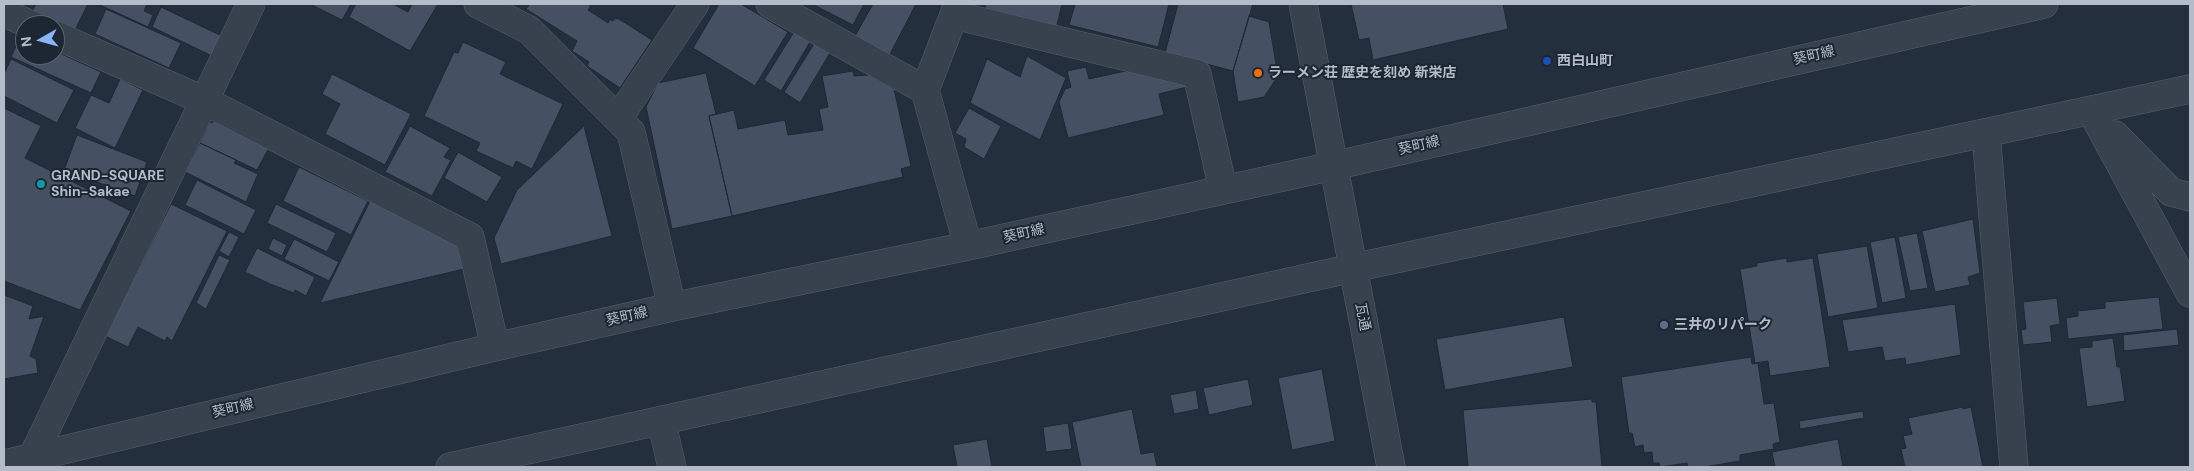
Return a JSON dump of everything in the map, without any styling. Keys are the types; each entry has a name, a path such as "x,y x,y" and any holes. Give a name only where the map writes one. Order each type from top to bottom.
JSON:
{"street":[{"path":"32,458 251,4"},
{"path":"478,4 529,30 619,117 631,132 672,307"},
{"path":"619,117 695,4"},
{"path":"770,4 925,90"},
{"name":"瓦通","path":"1302,4 1390,467"},
{"name":"葵町線","path":"4,464 495,347 672,307 968,246 1333,166 2044,4"},
{"path":"968,246 925,90 956,9 1197,74 1222,189"},
{"path":"65,39 205,101 470,237 495,347"},
{"path":"450,467 1353,268 2190,89"},
{"path":"2091,110 2171,192 2190,197"},
{"path":"2091,110 2190,293"},
{"path":"1986,133 2014,467"},
{"path":"660,420 672,467"}],"building":[{"path":"36,4 88,4 74,32 65,28 65,15 38,15 32,12"},
{"path":"98,4 147,4 144,11 153,15 148,27"},
{"path":"310,4 351,4 342,20"},
{"path":"356,4 393,4 408,12 412,4 438,4 410,51 349,17"},
{"path":"530,4 587,4 591,6 588,10 608,23 610,19 613,21 615,18 619,19 652,40 620,88 587,66 589,62 572,51 577,41 526,9"},
{"path":"719,4 741,4 788,32 755,86 693,48"},
{"path":"812,4 864,4 853,25"},
{"path":"873,4 916,4 889,56 855,36"},
{"path":"986,4 1062,4 1056,29 984,10"},
{"path":"1075,4 1169,4 1158,47 1069,25"},
{"path":"1178,4 1253,4 1233,71 1165,53"},
{"path":"1351,4 1503,4 1508,29 1373,60 1369,38 1359,40"},
{"path":"161,7 222,36 212,56 152,27"},
{"path":"106,9 181,43 169,68 95,34"},
{"path":"1249,16 1269,22 1278,76 1264,97 1238,102 1233,71"},
{"path":"794,32 810,42 781,91 764,80"},
{"path":"463,42 506,62 500,74 563,104 532,169 516,161 513,168 476,151 480,143 424,116 454,52 458,53"},
{"path":"814,44 830,53 800,103 784,92"},
{"path":"15,48 15,59 11,57"},
{"path":"65,56 101,72 91,93 29,65 65,65"},
{"path":"1027,56 1066,78 1040,140 970,103 987,59 1020,77"},
{"path":"11,59 15,61 15,65 23,65 74,90 57,123 4,96 4,74"},
{"path":"1086,67 1089,79 1130,70 1184,83 1187,87 1159,94 1164,115 1068,138 1059,102 1065,89 1071,87 1067,71"},
{"path":"853,71 854,76 869,75 894,89 911,166 901,169 903,177 732,216 709,116 734,110 738,129 785,120 788,135 823,130 819,109 828,107 822,76"},
{"path":"706,73 716,114 709,116 732,216 672,229 646,107 658,83"},
{"path":"332,74 411,114 385,165 325,134 340,104 322,94"},
{"path":"120,79 143,90 115,148 75,128 91,95 109,103"},
{"name":"GRAND-SQUARE Shin-Sakae","path":"4,108 41,126 25,158 131,211 80,310 4,281"},
{"path":"969,108 1001,126 984,159 964,147 966,139 955,133"},
{"path":"224,119 271,144 257,170 200,143 209,123"},
{"path":"410,126 450,148 444,157 451,160 432,196 385,172"},
{"path":"584,126 612,236 501,264 494,238 517,190"},
{"path":"77,135 147,162 135,196 64,170"},
{"path":"200,143 236,160 234,163 258,174 246,202 185,172"},
{"path":"458,152 502,177 487,202 444,178"},
{"path":"299,167 368,201 351,235 283,201"},
{"path":"197,180 256,210 244,234 185,205"},
{"path":"372,197 456,241 464,269 320,303"},
{"path":"171,204 227,231 172,341 167,337 165,341 138,327 128,347 105,336"},
{"path":"276,204 336,233 327,252 267,223"},
{"path":"1973,219 1980,273 1968,277 1970,285 1935,292 1922,231"},
{"path":"229,232 239,237 229,257 219,251"},
{"path":"1917,233 1928,288 1910,291 1898,237"},
{"path":"1895,237 1906,298 1882,303 1870,242"},
{"path":"273,238 287,245 282,256 268,249"},
{"path":"294,239 339,262 329,281 284,259"},
{"path":"1867,246 1878,308 1828,317 1817,254"},
{"path":"257,248 315,277 306,296 295,290 294,293 270,284 245,272"},
{"path":"219,255 230,260 206,309 196,303"},
{"path":"1787,258 1787,262 1813,258 1830,367 1770,376 1768,361 1755,363 1740,269 1757,266 1757,263"},
{"path":"4,295 33,306 29,319 44,316 30,356 36,359 38,373 4,379"},
{"path":"2159,297 2163,329 2068,339 2066,318 2078,316 2078,311 2105,308 2105,302"},
{"path":"2057,298 2060,324 2050,326 2052,342 2023,345 2021,330 2026,329 2023,302"},
{"path":"1955,304 1961,355 1906,365 1905,358 1885,361 1882,347 1848,352 1842,320"},
{"path":"1564,317 1573,367 1445,390 1436,339"},
{"path":"2177,329 2179,345 2124,351 2123,335"},
{"path":"2113,338 2125,401 2087,407 2079,348 2092,347 2092,341"},
{"path":"1751,357 1752,364 1758,363 1764,404 1774,403 1780,442 1773,444 1774,449 1740,455 1740,461 1704,467 1688,467 1687,463 1660,467 1659,463 1653,463 1652,452 1644,453 1643,445 1635,447 1632,433 1629,433 1621,377"},
{"path":"1322,369 1335,441 1292,450 1278,378"},
{"path":"1248,379 1253,405 1209,415 1203,388"},
{"path":"1196,390 1199,409 1174,414 1170,395"},
{"path":"1592,399 1592,402 1596,402 1602,467 1468,467 1463,410"},
{"path":"1963,407 1963,409 1971,407 1983,467 1905,467 1901,449 1906,448 1903,436 1912,434 1908,418"},
{"path":"1132,409 1141,454 1154,452 1157,467 1081,467 1072,422"},
{"path":"1863,411 1864,418 1800,429 1799,421"},
{"path":"1068,423 1072,449 1046,452 1043,427"},
{"path":"987,439 992,467 957,467 953,445"},
{"path":"1838,439 1843,467 1775,467 1772,452"}],"place":[{"name":"西白山町","path":"1547,61"},
{"name":"ラーメン荘 歴史を刻め 新栄店","path":"1258,73"},
{"name":"GRAND-SQUARE Shin-Sakae","path":"41,184"},
{"name":"三井のリパーク","path":"1664,325"}]}
